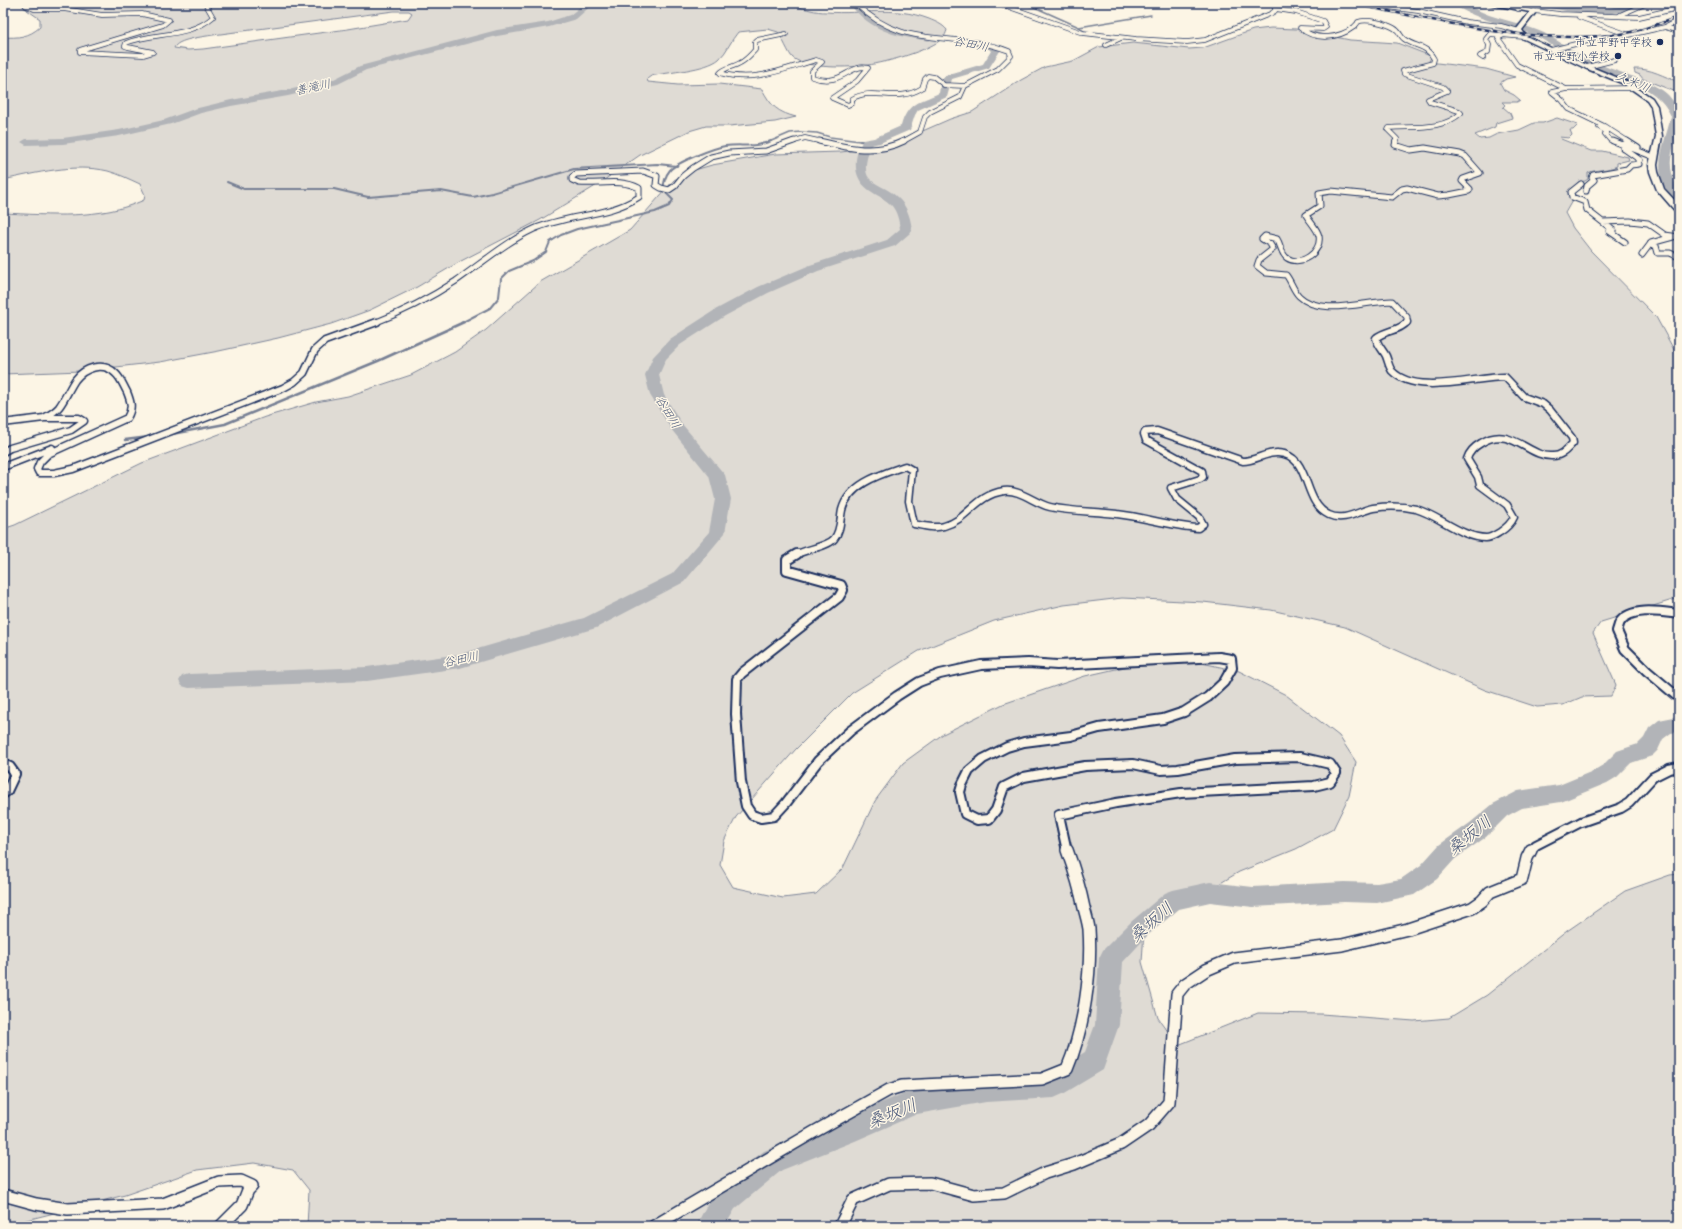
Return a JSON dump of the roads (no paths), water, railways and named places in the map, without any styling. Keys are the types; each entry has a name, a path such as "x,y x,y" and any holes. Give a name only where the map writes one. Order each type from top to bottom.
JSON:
{"main road":[{"path":"1486,3 1534,11"},
{"path":"1666,3 1679,7"},
{"path":"1534,11 1520,29 1524,37 1634,88 1650,99 1654,106 1659,136 1653,165 1656,181 1670,201 1679,210"}],"street":[{"path":"24,3 26,6 34,8 64,9 102,15 142,14 169,20 163,25 80,50 80,52 143,55 153,52 146,49 128,47 125,46 126,44 136,40 177,33 206,23 213,17 205,3"},
{"path":"786,34 757,40 755,42 755,50 741,64 723,69 720,73 733,76 763,75 816,60 822,62 812,71 812,77 832,80 838,79 858,68 868,68 866,73 832,98 848,105 852,104 852,99 862,94 900,95 916,92 922,88 925,79 928,76 934,77 944,85 965,86 998,69 1011,56 1008,51 986,43 915,35 896,31 879,23 855,3"},
{"path":"654,1226 888,1090 902,1086 1042,1079 1067,1069 1074,1053 1081,1026 1088,979 1090,928 1078,880 1067,850 1059,814 1116,802 1180,793 1314,786 1330,782 1336,773 1330,764 1300,757 1235,759 1178,769 1167,769 1133,764 1085,766 1024,777 1004,787 996,810 989,818 977,820 965,814 960,792 969,771 983,759 1007,747 1024,742 1071,736 1099,728 1163,719 1184,712 1208,697 1224,682 1232,668 1231,659 1219,657 1057,665 1028,663 981,664 940,674 919,682 897,696 850,731 818,761 786,803 774,816 761,818 752,815 746,806 741,782 736,714 737,679 742,672 838,598 843,590 841,585 787,570 787,560 805,550 834,539 844,505 850,495 857,488 868,481 905,466 912,470 913,476 910,492 910,509 914,524 924,527 943,527 952,524 987,495 997,491 1015,491 1035,502 1050,507 1076,511 1118,514 1182,528 1198,528 1203,524 1199,517 1177,499 1171,488 1180,484 1200,481 1203,477 1202,471 1146,440 1144,434 1145,432 1157,431 1243,461 1250,462 1265,455 1275,453 1288,456 1299,463 1303,468 1311,498 1315,505 1330,516 1337,518 1345,517 1373,508 1400,507 1431,514 1468,534 1487,538 1506,528 1512,522 1514,517 1507,505 1480,485 1478,478 1467,459 1472,450 1488,436 1498,436 1549,456 1559,455 1573,443 1572,438 1550,410 1542,404 1524,398 1505,377 1489,376 1442,384 1417,382 1397,375 1391,370 1386,355 1377,343 1376,338 1379,334 1404,326 1407,323 1407,317 1392,301 1374,301 1337,306 1311,303 1301,298 1294,292 1289,278 1286,275 1267,273 1259,270 1257,266 1259,260 1273,249 1270,244 1262,239 1265,236 1277,239 1284,254 1290,259 1302,259 1309,257 1314,253 1319,246 1319,238 1306,215 1320,206 1319,193 1321,192 1363,192 1392,197 1402,189 1407,188 1416,189 1437,196 1447,196 1469,191 1470,189 1462,181 1463,179 1480,173 1465,156 1424,148 1411,150 1395,145 1397,139 1388,130 1389,128 1440,124 1457,118 1461,113 1459,111 1430,102 1428,99 1446,91 1443,87 1404,74 1403,71 1410,68 1433,63 1434,59 1430,51 1404,39 1401,33 1396,29 1370,22 1359,22 1352,29 1338,35 1316,38 1300,28 1323,29 1326,27 1322,21 1296,12 1276,9 1270,14 1205,40 1187,42 1124,38 1083,33 998,3"},
{"path":"1275,3 1276,9"},
{"path":"1357,3 1418,11 1467,22 1520,29"},
{"path":"1504,3 1518,7 1518,9"},
{"path":"1620,15 1647,3"},
{"path":"1534,11 1576,15 1646,16 1679,7"},
{"path":"1576,15 1589,22 1629,36"},
{"path":"1553,50 1596,39 1629,36 1657,30 1679,20"},
{"path":"1664,27 1679,31"},
{"path":"1483,58 1480,56 1488,52 1489,48 1486,39 1490,34 1524,37"},
{"path":"1504,35 1498,38 1513,61 1524,69 1566,89"},
{"path":"1106,45 1124,38"},
{"path":"1588,67 1615,60"},
{"path":"44,418 59,408 70,387 82,372 89,368 106,367 114,370 121,380 132,402 132,411 127,418 48,454 37,469 39,473 50,475 72,470 279,390 293,383 302,376 308,368 314,351 325,341 380,322 422,302 443,290 508,243 539,227 571,217 625,205 639,197 639,188 634,184 619,182 580,183 572,180 572,177 576,174 643,171 652,173 656,176 656,185 660,188 670,189 676,188 683,177 694,167 717,156 738,152 761,152 798,139 816,140 848,148 879,150 893,146 917,135 923,128 926,116 931,111 960,97 965,86"},
{"path":"1634,88 1566,89 1552,92 1562,100 1569,109 1604,126 1638,148"},
{"path":"1592,125 1607,132 1605,134 1610,140 1624,144 1654,157"},
{"path":"1586,190 1587,186 1594,180 1592,178 1593,175 1627,169 1631,165 1639,164 1638,161 1640,160 1637,156 1630,154 1623,148 1624,144"},
{"path":"1581,184 1572,190 1572,197 1586,203 1588,210 1614,230 1609,231 1625,242"},
{"path":"1603,222 1630,221 1648,223 1658,232 1676,237"},
{"path":"1642,255 1652,242 1676,237"},
{"path":"1650,244 1656,246 1658,253 1670,253 1679,256"},
{"path":"3,423 44,418 79,418 84,420 71,430 10,448 3,452"},
{"path":"3,467 46,450 65,445"},
{"path":"1679,614 1655,610 1628,615 1620,622 1617,631 1625,649 1647,671 1679,698"},
{"path":"3,764 10,767 15,774 7,791 3,794"},
{"path":"840,1226 853,1200 889,1184 930,1183 974,1195 1004,1193 1045,1173 1074,1164 1121,1144 1148,1125 1169,1102 1177,994 1185,984 1200,973 1234,958 1342,945 1408,929 1472,908 1482,902 1490,892 1522,879 1526,867 1527,854 1533,846 1580,823 1620,809 1630,802 1649,780 1670,767 1679,767"},
{"path":"3,1195 36,1204 68,1209 163,1204 219,1182 241,1181 252,1186 248,1190 242,1205 221,1226"}],"waterway":[{"name":"善滝川","path":"26,142 63,141 119,133 167,122 198,111 231,103 288,93 335,82 363,68 497,33 549,24 573,17 590,3"},
{"name":"谷田川","path":"853,3 878,25 900,34 931,38"},
{"path":"1017,3 1032,6 1079,27"},
{"name":"久米川","path":"1456,3 1484,16 1540,35 1583,60 1640,83 1661,94 1669,102 1676,116 1665,169 1666,179 1671,189 1679,199"},
{"path":"1540,3 1588,11 1612,10 1624,8 1636,3"},
{"path":"1079,27 1151,15"},
{"path":"1079,27 1086,33"},
{"name":"谷田川","path":"189,681 367,674 460,661 590,623 678,578 717,533 723,499 717,475 676,426 657,395 652,375 660,357 675,342 720,313 763,290 814,268 891,243 906,230 901,210 897,204 871,186 863,178 861,165 867,142 876,141 906,128 910,114 915,108 944,95 946,81 949,77 986,66 996,51 992,47 970,42"},
{"path":"769,142 790,133 801,132 817,133 830,137 867,142 860,141"},
{"path":"676,166 704,152 720,147 759,144 771,141"},
{"path":"227,182 244,189 334,189 368,197 441,191 473,197 492,193 574,169 657,164 676,166"},
{"path":"461,323 490,308 499,297 501,279 509,271 533,261 546,252 550,242 561,235 577,229 655,212 669,206 673,200 663,190 664,182 670,170 676,166"},
{"path":"172,434 225,424 378,361 464,322"},
{"path":"125,440 149,437"},
{"name":"桑坂川","path":"710,1226 725,1199 773,1160 846,1132 916,1101 986,1089 1054,1085 1094,1061 1107,1025 1111,958 1140,928 1173,900 1210,892 1253,897 1344,892 1377,893 1406,888 1429,872 1447,852 1478,830 1500,810 1518,800 1561,793 1600,777 1610,771 1624,757 1645,750 1651,744 1656,734 1666,726 1679,724"}],"railway":[{"path":"1348,3 1483,29 1552,37 1587,37 1628,33 1679,17"}],"place":[{"name":"市立平野中学校","path":"1660,42"},
{"name":"市立平野小学校","path":"1618,56"}]}
